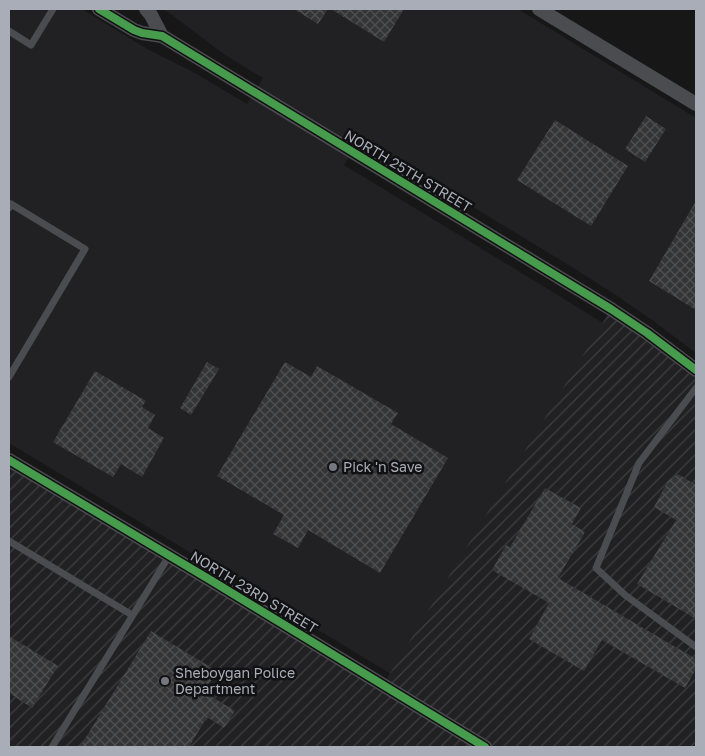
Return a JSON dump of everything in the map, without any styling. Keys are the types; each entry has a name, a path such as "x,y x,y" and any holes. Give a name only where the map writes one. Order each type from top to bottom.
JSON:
{"street":[{"name":"NORTH 25TH STREET","path":"99,9 134,30 162,36 611,309 647,332 696,370"},
{"path":"146,9 152,15 162,36"},
{"path":"539,9 696,104"},
{"name":"NORTH 23RD STREET","path":"9,460 485,747"}],"lane":[{"path":"9,31 31,45 53,9"},
{"path":"9,208 11,204 85,249 9,377"},
{"path":"696,388 639,463 596,568 625,595 696,647"},
{"path":"9,541 132,615"},
{"path":"52,747 169,556"}],"shaded area":[{"path":"9,9 82,9 149,50 195,73 247,104 263,78 225,55 164,9 518,9 696,118 696,353 616,295 360,139 344,165 603,323 391,674 9,443"},
{"path":"611,309 696,370 696,747 9,747 9,460 383,685"}],"building":[{"path":"294,9 328,9 318,24"},
{"path":"331,9 404,9 384,42"},
{"path":"646,116 666,129 645,162 625,149"},
{"path":"555,120 628,166 591,226 517,180"},
{"path":"696,201 696,310 649,281"},
{"path":"207,362 219,369 191,415 180,408"},
{"name":"Pick 'n Save","path":"285,362 311,377 317,366 398,413 391,424 448,458 380,573 308,530 298,548 273,534 284,515 217,476"},
{"path":"95,371 146,401 142,407 155,415 148,428 164,438 142,477 121,464 113,477 53,442"},
{"path":"678,474 696,485 696,619 637,584 676,520 654,507 668,481"},
{"path":"545,488 581,508 572,524 585,532 558,578 696,659 696,669 685,688 602,640 584,671 529,639 549,603 492,570 506,545 510,547"},
{"name":"Sheboygan Police Department","path":"151,631 217,671 204,692 235,711 224,728 207,717 189,747 80,747"},
{"path":"9,636 58,666 32,708 9,693"}],"cycle path":[{"path":"99,9 134,30 162,36 611,309 696,370"},
{"path":"9,460 485,747"}],"place":[{"name":"Pick 'n Save","path":"333,467"},
{"name":"Sheboygan Police Department","path":"165,681"}]}
